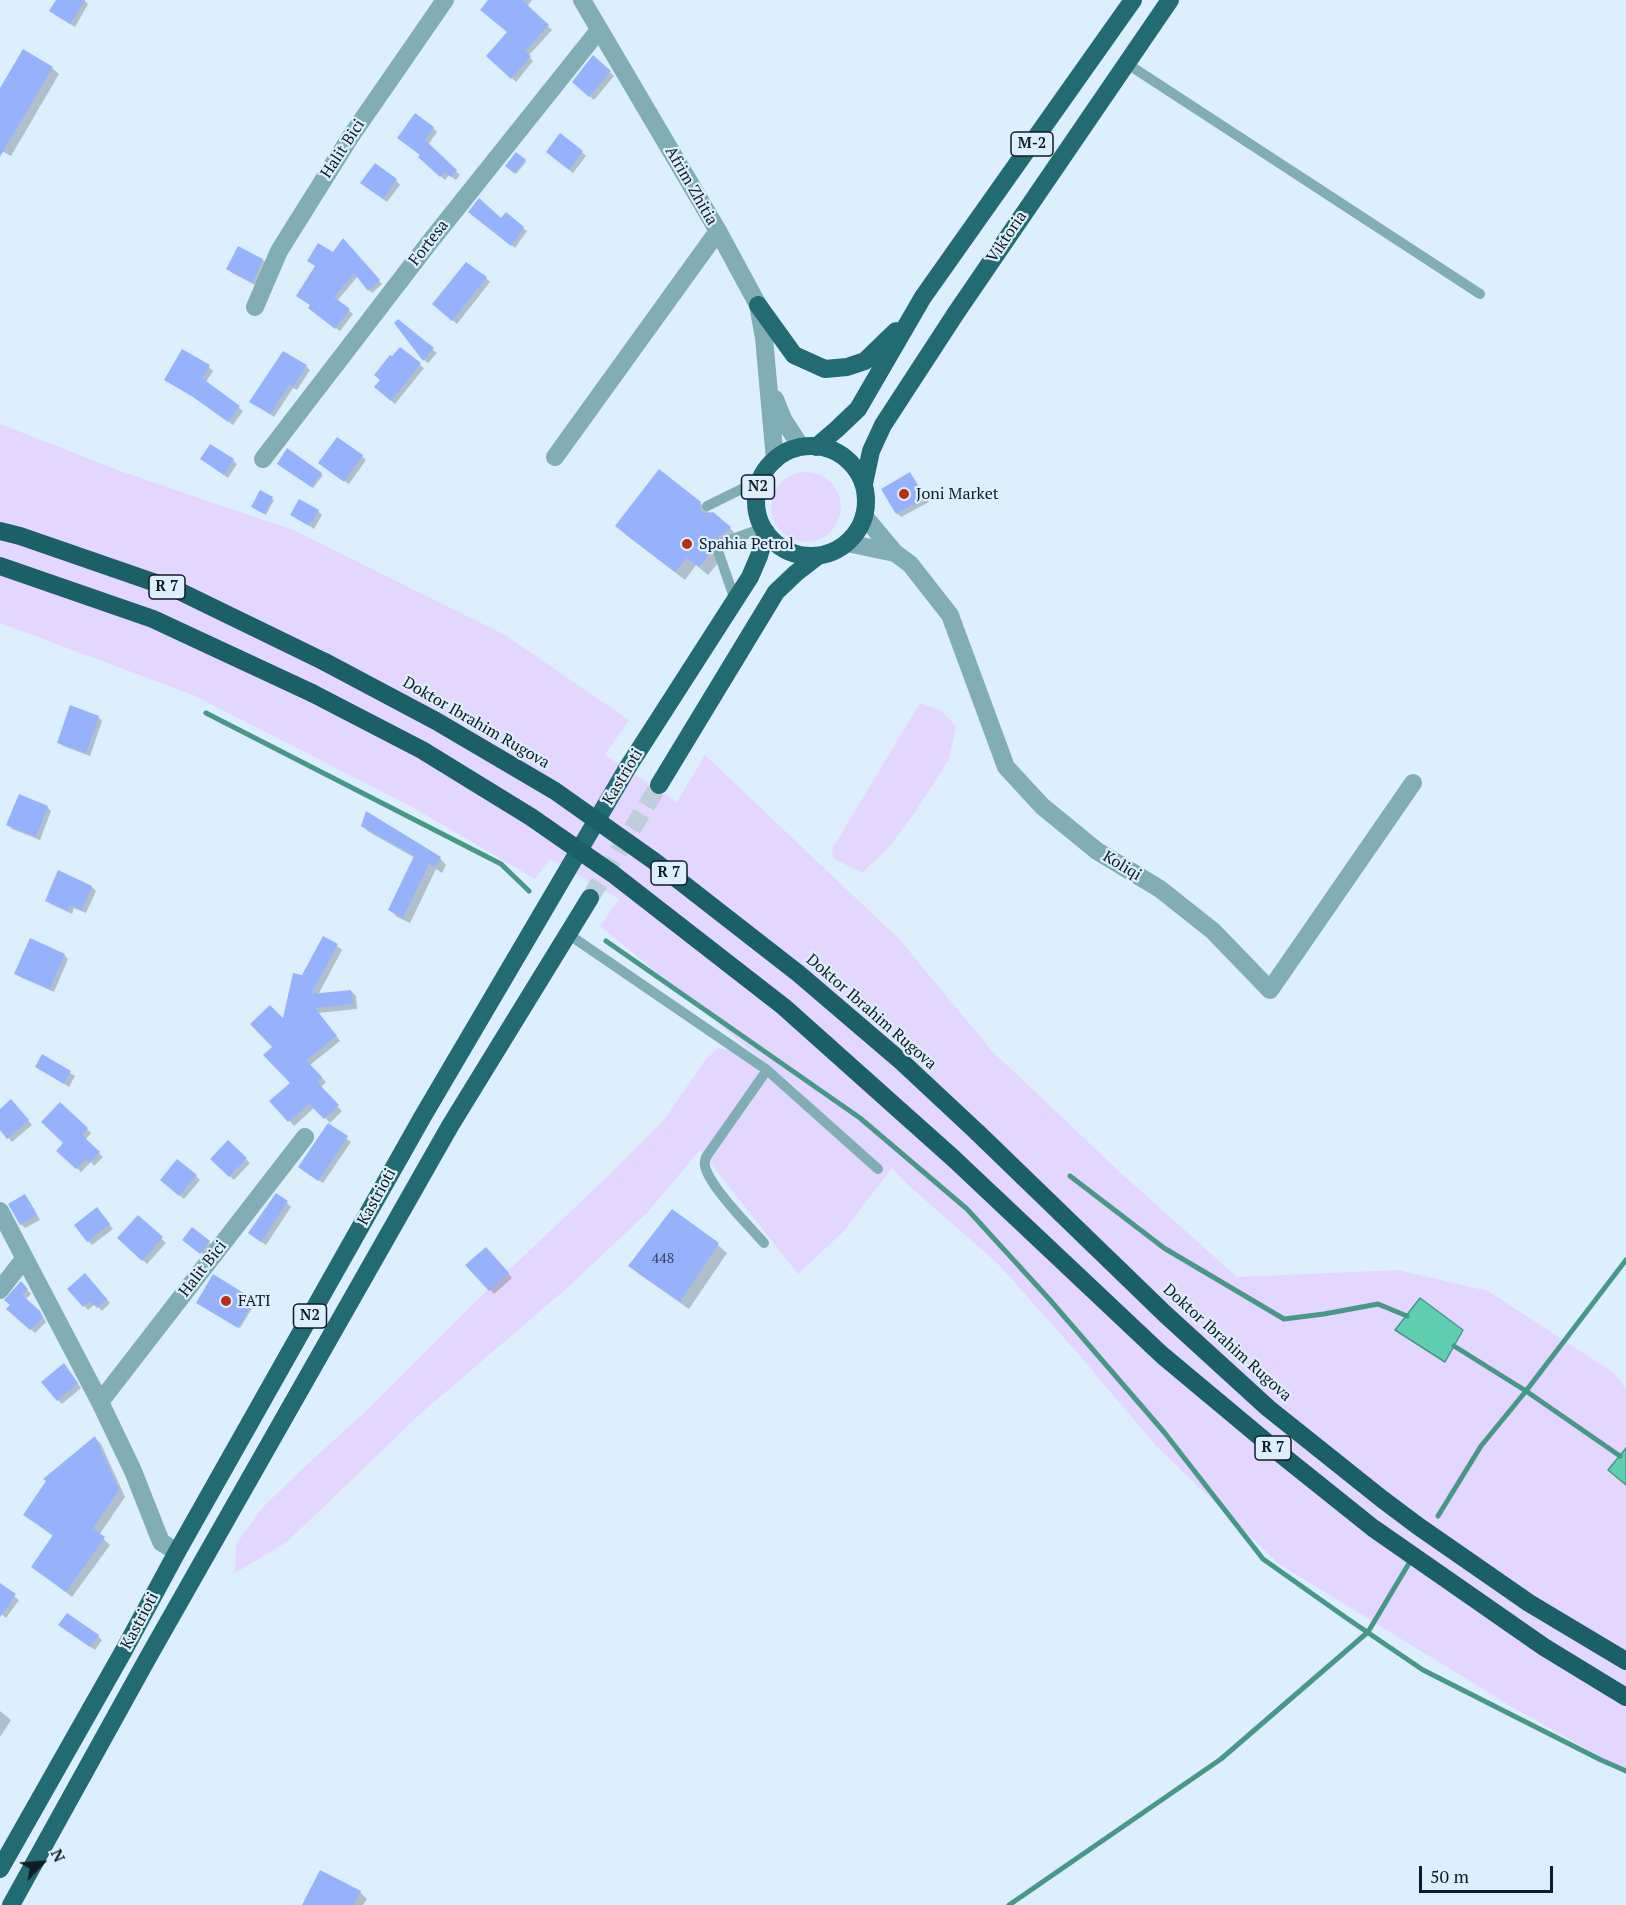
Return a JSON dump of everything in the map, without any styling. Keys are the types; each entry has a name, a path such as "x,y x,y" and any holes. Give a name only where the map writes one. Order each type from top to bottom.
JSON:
{"highway":[{"name":"Viktoria","path":"808,447 837,429 858,409 924,297 1132,0"},
{"name":"Viktoria","path":"864,484 871,451 883,424 1170,0"},
{"path":"758,305 794,355 825,369 847,367 865,361 889,339 924,297"},
{"path":"764,530 775,543 803,556 818,556 834,552 858,531 864,516 866,500 864,484 856,470 845,458 831,450 808,447"},
{"name":"N2","path":"764,530 756,504 760,480 775,460 787,452 808,447"},
{"name":"Kastrioti","path":"0,1869 423,1116 628,767 750,577 759,556 764,530"},
{"name":"Doktor Ibrahim Rugova","path":"0,531 179,591 325,662 436,721 555,791 654,861 799,974 902,1062 1165,1314 1268,1408 1418,1526 1528,1603 1626,1661"},
{"path":"659,785 776,592 818,556"},
{"name":"R 7","path":"0,566 153,619 312,693 422,750 531,817 613,874 784,1007 857,1070 1162,1355 1282,1456 1373,1528 1544,1647 1626,1697"},
{"name":"Kastrioti","path":"11,1905 150,1654 450,1126 590,897"}],"street":[{"name":"Halit Bici","path":"255,307 279,251 351,136 445,0"},
{"name":"Afrim Zhitia","path":"582,0 718,231 758,305 769,383 775,460"},
{"name":"Fortesa","path":"263,459 429,243 599,30"},
{"path":"555,457 718,231"},
{"name":"Afrim Zhitia","path":"769,383 783,419 808,447"},
{"name":"Koliqi","path":"864,516 895,554 910,564 950,615 1006,767 1042,806 1097,851 1160,889 1213,931 1270,990 1413,783"},
{"path":"847,543 895,554"},
{"name":"Halit Bici","path":"100,1402 305,1137"},
{"path":"0,1211 100,1402 133,1471 161,1542 177,1552"},
{"path":"0,1290 24,1259"}],"lane":[{"path":"1126,63 1480,294"},
{"path":"707,506 760,480"},
{"path":"735,600 716,545 764,530"},
{"path":"568,934 766,1070 878,1168"},
{"path":"764,1244 718,1190 705,1169 704,1163 766,1070"}],"shaded area":[{"path":"0,424 123,472 296,531 505,635 629,720 605,755 677,802 705,755 900,940 992,1051 1123,1175 1237,1277 1398,1270 1488,1291 1614,1373 1626,1389 1626,1771 1517,1710 1279,1564 1156,1446 999,1265 892,1168 844,1231 798,1274 700,1150 647,1213 567,1288 420,1414 287,1542 235,1573 236,1544 263,1507 365,1412 474,1303 665,1119 705,1060 718,1048 741,1052 758,1070 760,1076 801,1092 600,926 619,899 550,859 535,879 414,808 193,695 0,623"},
{"path":"806,472 819,475 831,482 838,494 841,507 838,520 831,532 819,539 806,542 793,539 781,532 774,520 771,507 774,494 781,482 793,475"},
{"path":"920,703 940,710 956,726 949,759 914,814 889,847 862,873 833,858 832,849"},
{"path":"1420,1298 1463,1330 1445,1362 1395,1330"},
{"path":"1626,1448 1626,1485 1608,1470"}],"building":[{"path":"56,0 85,0 70,24 49,11"},
{"path":"488,0 522,0 549,25 525,51 531,56 511,79 486,56 507,32 480,10"},
{"path":"23,49 53,67 0,157 0,88"},
{"path":"593,55 611,71 589,97 572,82"},
{"path":"415,113 434,127 425,140 457,170 451,177 444,172 440,177 418,157 420,155 397,138"},
{"path":"560,133 583,151 569,170 546,152"},
{"path":"516,152 526,160 514,173 505,166"},
{"path":"375,163 397,179 383,199 360,183"},
{"path":"479,198 501,218 506,212 524,227 511,246 468,212"},
{"path":"343,238 380,280 368,291 354,273 334,297 350,309 335,329 308,308 310,305 296,296 315,266 307,261 318,243 333,252"},
{"path":"238,246 263,259 253,283 226,269"},
{"path":"466,262 487,277 452,321 432,304"},
{"path":"398,319 434,348 423,361 394,323"},
{"path":"400,347 421,363 391,401 374,387 380,380 374,375 390,355 392,356"},
{"path":"182,349 210,365 202,378 240,406 228,422 164,380"},
{"path":"283,351 307,365 293,387 289,385 270,414 249,402"},
{"path":"337,437 363,455 344,482 318,463"},
{"path":"210,444 234,459 224,475 200,459"},
{"path":"287,448 322,473 311,487 277,464"},
{"path":"659,469 701,502 702,512 713,512 731,527 725,534 710,541 711,552 699,567 687,558 675,572 615,526"},
{"name":"Joni Market","path":"910,472 926,498 896,514 881,489"},
{"path":"260,490 273,497 264,514 251,507"},
{"path":"299,499 319,510 309,526 290,515"},
{"path":"70,705 99,716 86,753 57,743"},
{"path":"19,794 48,806 36,837 6,825"},
{"path":"366,811 441,857 435,867 429,864 403,918 388,910 414,856 361,826"},
{"path":"58,870 92,886 82,910 70,905 68,911 45,901"},
{"path":"323,936 338,944 311,994 351,990 353,1004 315,1008 337,1036 306,1060 322,1077 317,1082 339,1105 324,1119 309,1104 288,1122 269,1101 290,1083 263,1055 272,1047 250,1024 270,1005 283,1018 293,973 302,975"},
{"path":"30,938 65,954 50,989 14,974"},
{"path":"42,1054 71,1071 64,1084 35,1067"},
{"path":"11,1099 29,1120 7,1139 0,1130 0,1109"},
{"path":"60,1102 88,1128 82,1135 100,1152 89,1163 86,1159 76,1169 56,1151 63,1143 41,1122"},
{"path":"328,1123 348,1136 318,1181 298,1167"},
{"path":"228,1140 247,1158 229,1177 210,1159"},
{"path":"177,1159 197,1175 179,1196 160,1180"},
{"path":"276,1193 288,1201 261,1242 248,1233"},
{"path":"25,1194 37,1215 20,1225 8,1204"},
{"path":"97,1207 110,1224 87,1242 74,1225"},
{"path":"672,1209 719,1243 680,1302 628,1266"},
{"path":"138,1215 163,1237 142,1261 117,1238"},
{"path":"192,1227 210,1241 200,1254 182,1240"},
{"path":"486,1247 509,1273 489,1291 465,1265"},
{"path":"85,1273 107,1299 97,1308 90,1301 83,1307 67,1289"},
{"name":"FATI","path":"213,1274 255,1300 238,1328 196,1303"},
{"path":"21,1281 28,1289 22,1295 40,1311 43,1317 30,1330 6,1309 10,1305 4,1300"},
{"path":"64,1363 78,1383 57,1401 41,1382"},
{"path":"95,1436 119,1490 93,1528 105,1537 66,1592 31,1567 53,1535 23,1515 46,1481 43,1479"},
{"path":"0,1583 16,1594 0,1617"},
{"path":"67,1613 99,1635 90,1647 58,1625"},
{"path":"320,1870 361,1891 354,1905 302,1905"}],"waterway":[{"path":"206,713 501,864 529,891"},
{"path":"606,941 860,1118 967,1209 1050,1300 1164,1432 1263,1559 1423,1670 1626,1771"},
{"path":"1070,1176 1164,1248 1284,1319 1378,1304 1407,1316"},
{"path":"1438,1516 1481,1446 1626,1260"},
{"path":"1454,1346 1526,1391 1620,1456"},
{"path":"1009,1905 1221,1759 1368,1632 1408,1565"}],"tunnel":[{"path":"590,898 659,785"}],"place":[{"name":"Joni Market","path":"904,494"},
{"name":"Spahia Petrol","path":"687,544"},
{"name":"FATI","path":"226,1301"}]}
